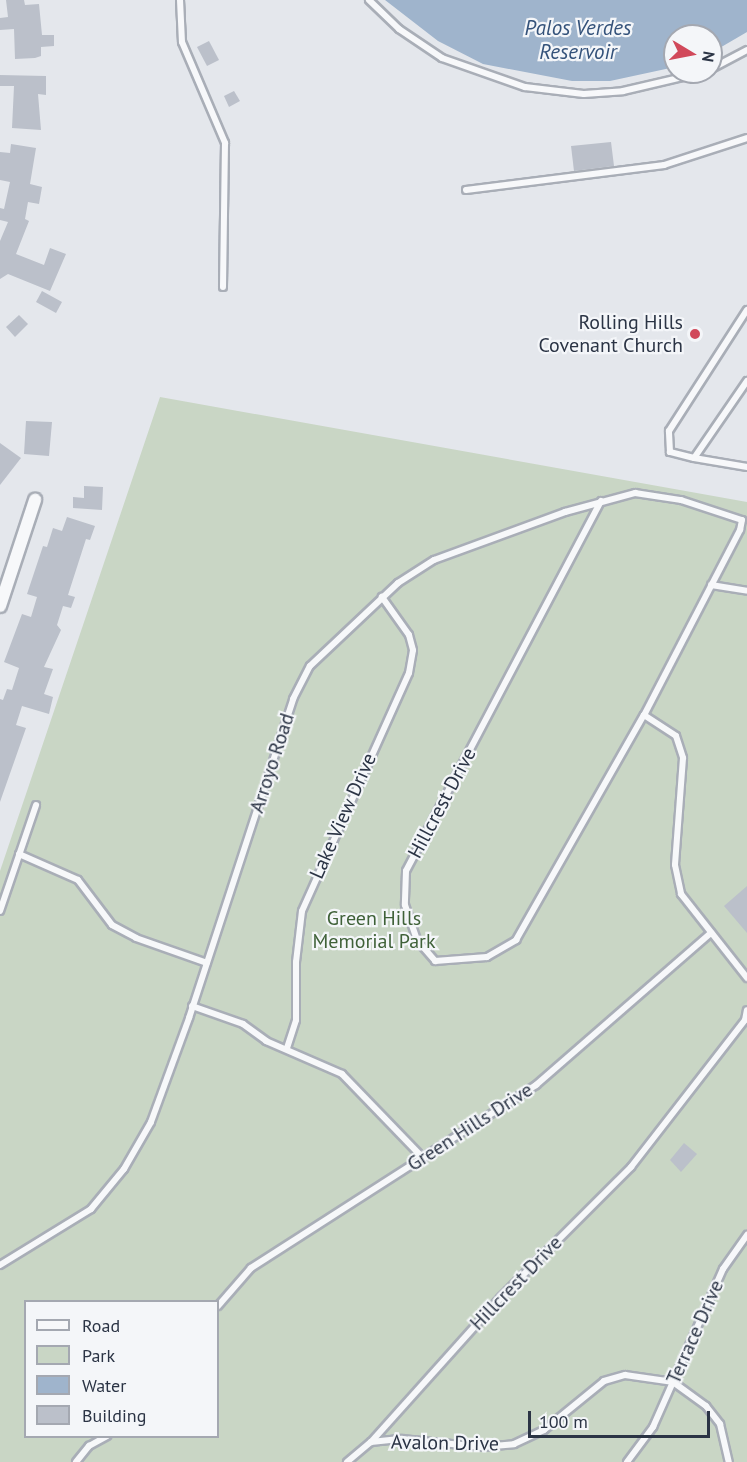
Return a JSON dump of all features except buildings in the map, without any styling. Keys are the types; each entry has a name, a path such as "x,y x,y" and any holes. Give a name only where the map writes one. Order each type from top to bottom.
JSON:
{"street":[{"path":"0,606 35,500"}],"lane":[{"path":"180,0 182,42 225,143 223,287"},
{"path":"369,0 399,29 442,58 525,87 584,94 623,91 663,82"},
{"path":"723,63 747,50"},
{"path":"466,190 664,165 747,138"},
{"path":"747,310 669,431 670,452 747,467"},
{"path":"694,458 747,381"},
{"name":"Arroyo Road","path":"0,1265 91,1209 124,1169 151,1122 207,963 293,699 310,666 382,597 434,560 602,501 635,493 681,500 742,520"},
{"name":"Hillcrest Drive","path":"602,501 406,871 405,905 417,940 435,961 487,957 516,940 644,715 742,520"},
{"path":"711,585 747,591"},
{"name":"Lake View Drive","path":"287,1048 296,1020 296,962 302,911 408,673 413,650 409,635 382,597"},
{"path":"644,715 676,736 683,758 675,866 681,894 711,933 727,948 747,978"},
{"path":"0,911 36,805"},
{"path":"19,854 78,880 112,925 136,938 207,963"},
{"name":"Green Hills Drive","path":"219,1305 250,1268 536,1084 711,933"},
{"path":"192,1006 243,1024 266,1041 287,1048 342,1074 423,1158"},
{"name":"Hillcrest Drive","path":"371,1442 501,1297 631,1167 745,1020 747,1010"},
{"name":"Terrace Drive","path":"627,1462 653,1427 723,1269 747,1235"},
{"name":"Avalon Drive","path":"347,1462 371,1442 402,1439 482,1447 514,1444 544,1430 604,1381 625,1375 673,1382"},
{"path":"673,1382 706,1406 720,1424 729,1462"},
{"path":"76,1462 89,1446 105,1438"}],"green space":[{"name":"Green Hills Memorial Park","path":"160,397 747,502 747,1462 0,1462 0,871"}],"water":[{"name":"Palos Verdes Reservoir","path":"385,0 747,0 747,32 723,46 723,24 663,24 663,70 610,81 572,81 483,64 438,41"}],"place":[{"name":"Rolling Hills Covenant Church","path":"695,334"}]}
